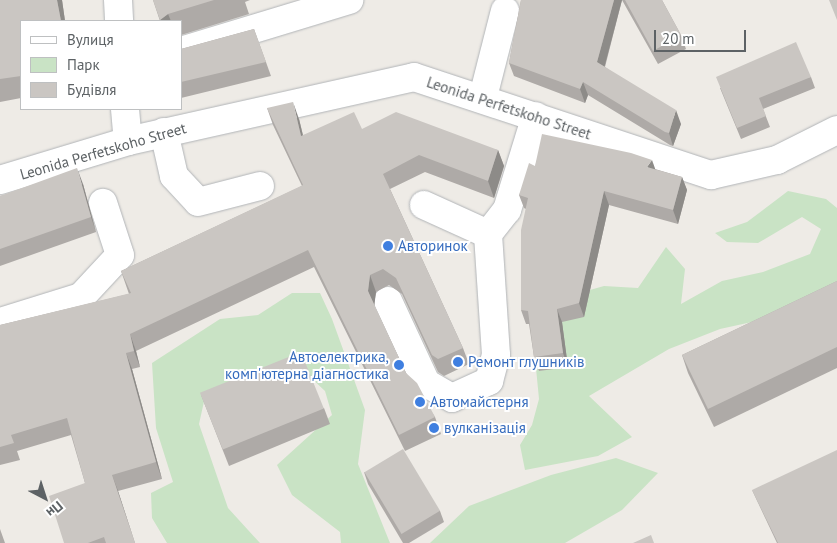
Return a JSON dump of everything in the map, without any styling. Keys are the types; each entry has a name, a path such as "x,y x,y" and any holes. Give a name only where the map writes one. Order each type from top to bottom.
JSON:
{"street":[{"path":"118,0 119,20"},
{"path":"182,51 349,0"},
{"path":"483,97 505,11"},
{"name":"Leonida Perfetskoho Street","path":"0,180 164,132 414,77 483,97 710,175 777,160 837,130"},
{"path":"125,110 128,141"},
{"path":"388,301 426,383 452,398 488,382 496,355 488,234 506,210 536,116"},
{"path":"164,132 174,176 198,202 260,186"},
{"path":"0,322 81,298 120,255 103,203"},
{"path":"424,205 488,234"}],"green space":[{"path":"788,191 826,199 837,208 837,285 761,320 720,329 669,349 589,396 632,437 598,456 525,470 520,445 532,425 539,399 530,307 604,286 638,288 666,247 685,269 681,304 722,281 763,272 810,254 821,229 802,217 758,243 727,242 715,233 747,222"},
{"path":"292,293 320,293 332,319 365,410 358,464 390,543 341,543 340,532 292,495 277,465 332,415 325,391 292,360 245,375 205,397 199,424 228,508 260,543 167,543 152,518 151,493 173,482 156,428 152,363 220,319 258,315"},
{"path":"616,458 658,473 622,510 565,543 430,543 469,506 551,475"}],"building":[{"path":"0,0 57,0 61,20 20,20 20,76 0,79"},
{"path":"153,0 214,0 168,14 160,20"},
{"path":"521,0 614,0 597,62 676,110 669,133 583,82 580,89 509,63"},
{"path":"625,0 662,0 681,35 653,51"},
{"path":"829,0 837,0 837,20"},
{"path":"254,29 266,62 182,82 182,49"},
{"path":"796,42 811,77 759,98 766,116 737,128 716,77"},
{"path":"293,102 301,136 354,112 362,129 396,112 498,150 488,181 419,155 383,174 463,348 438,359 432,355 396,278 383,269 370,275 368,291 406,373 417,383 435,417 399,435 308,250 130,334 134,351 126,353 156,462 112,475 135,543 106,543 104,537 88,543 64,543 49,496 85,483 67,418 11,435 14,443 0,447 0,325 131,293 121,271 303,185 267,108"},
{"path":"542,134 631,153 652,160 647,167 682,177 673,210 604,191 579,303 557,309 563,353 534,357 528,311 521,310 521,230 528,198 519,195 529,163 535,166"},
{"path":"77,168 91,217 0,249 0,196"},
{"path":"837,281 837,347 708,409 682,355"},
{"path":"301,352 324,409 223,449 200,393"},
{"path":"403,449 440,511 402,534 364,472"},
{"path":"837,450 837,543 778,543 752,490"},
{"path":"651,535 654,543 633,543"}],"place":[{"name":"Авторинок","path":"388,246"},
{"name":"Ремонт глушників","path":"458,362"},
{"name":"Автоелектрика, комп'ютерна діагностика","path":"399,365"},
{"name":"Автомайстерня","path":"420,402"},
{"name":"вулканізація","path":"434,428"}]}
